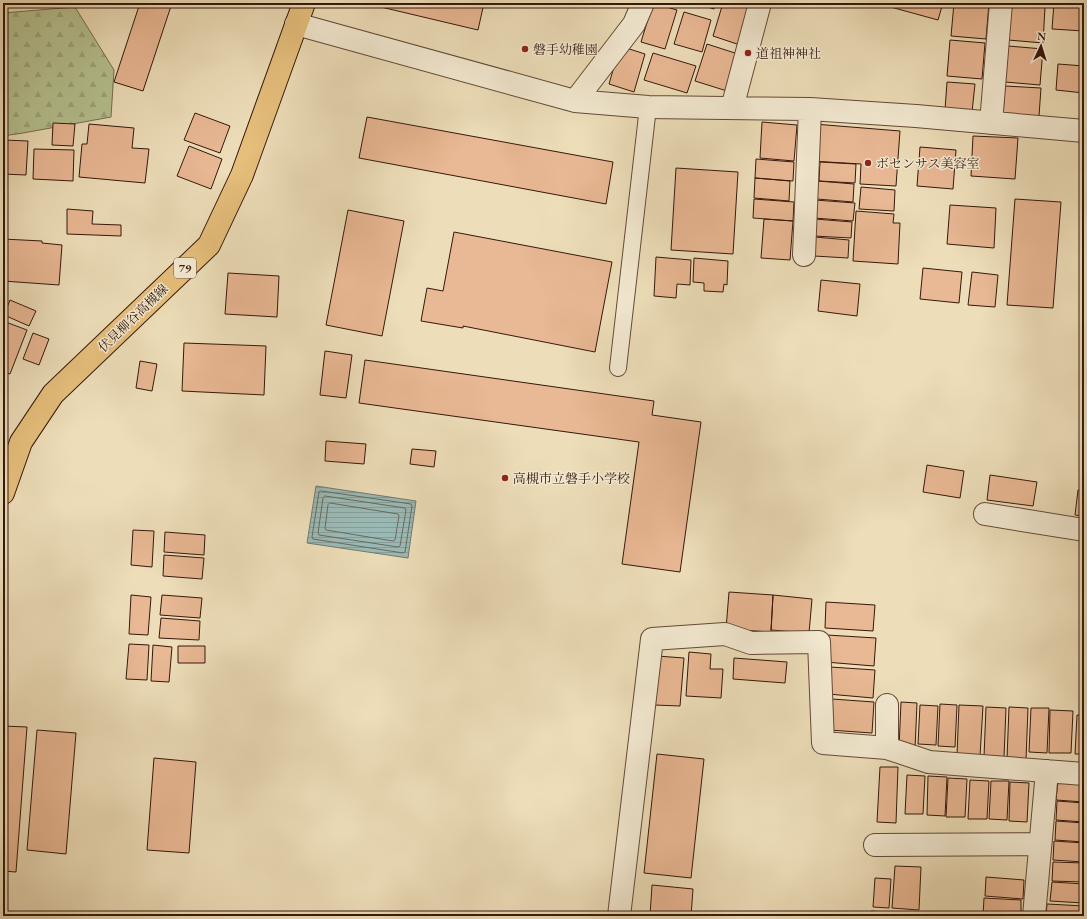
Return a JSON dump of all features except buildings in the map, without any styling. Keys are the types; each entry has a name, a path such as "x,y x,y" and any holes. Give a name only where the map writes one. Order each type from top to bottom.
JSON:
{"main road":[{"name":"伏見柳谷高槻線","path":"3,493 21,442 53,394 209,245 242,175 304,3"}],"street":[{"path":"575,101 634,24 643,3"},
{"path":"732,108 760,3"},
{"path":"991,123 1001,3"},
{"path":"296,24 575,101 648,107 810,108 1084,131"},
{"path":"804,255 810,108"},
{"path":"985,514 1084,530"},
{"path":"619,916 652,639 725,634 751,643 818,642 823,743 887,748 930,762 1084,774"},
{"path":"887,705 887,748"},
{"path":"1034,916 1047,771"},
{"path":"875,845 1040,844"}],"lane":[{"path":"618,368 648,107"}],"green space":[{"path":"75,7 114,70 111,117 3,136 3,13"}],"water":[{"path":"316,486 416,501 408,558 307,543"}],"place":[{"name":"磐手幼稚園","path":"525,49"},
{"name":"道祖神神社","path":"748,53"},
{"name":"ボセンサス美容室","path":"868,163"},
{"name":"高槻市立磐手小学校","path":"505,478"}]}
